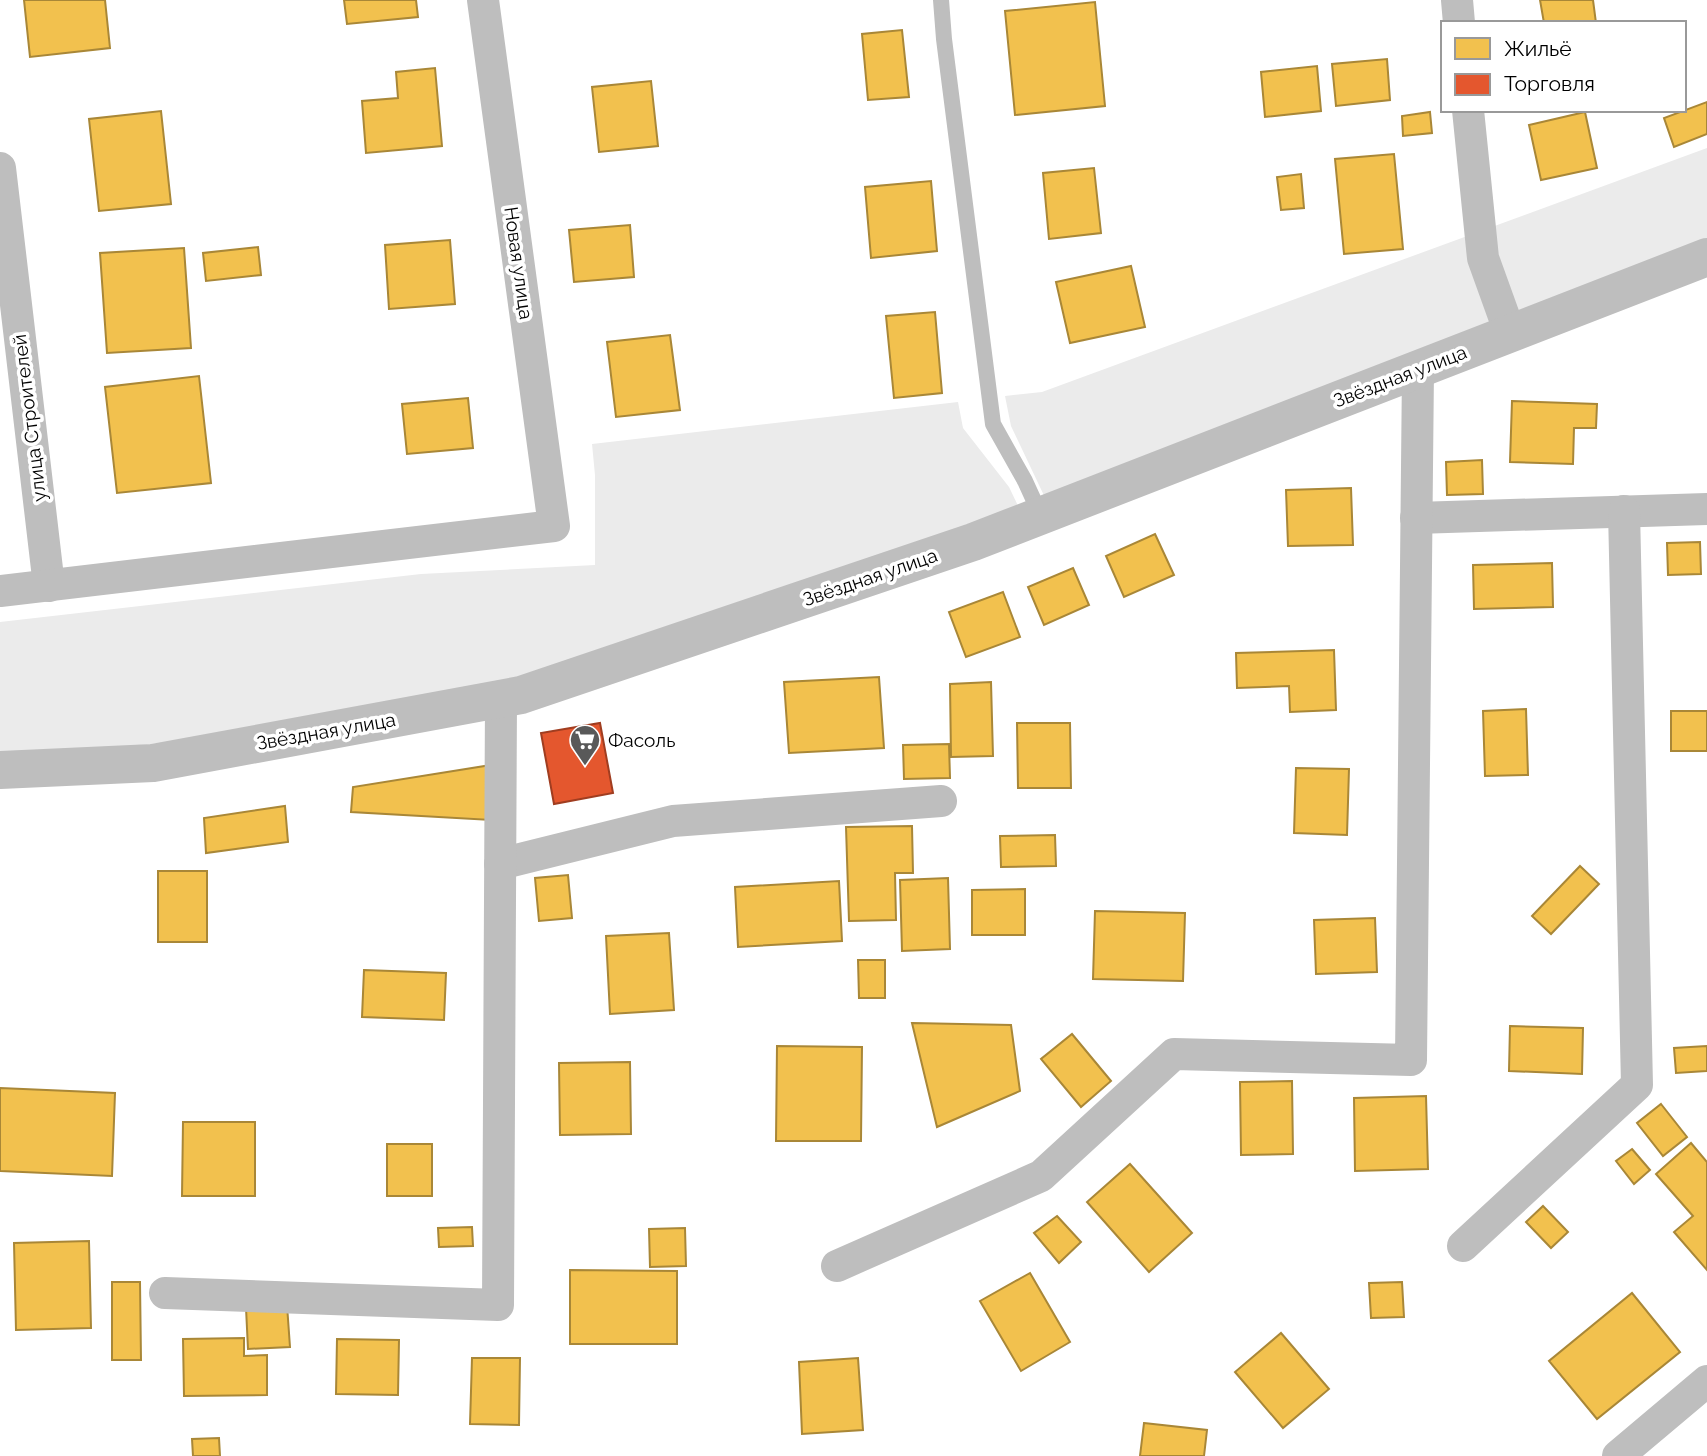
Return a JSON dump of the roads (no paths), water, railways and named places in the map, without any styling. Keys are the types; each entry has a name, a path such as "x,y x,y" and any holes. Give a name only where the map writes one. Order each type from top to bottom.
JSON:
{"street":[{"name":"Новая улица","path":"48,586 554,526 484,0"},
{"path":"1457,0 1459,21"},
{"path":"1468,112 1483,258 1510,333"},
{"name":"улица Строителей","path":"0,168 48,586"},
{"name":"Звёздная улица","path":"0,770 153,763 501,699 534,690 973,542 1707,257"},
{"path":"837,1266 1041,1176 1174,1054 1411,1060 1418,369"},
{"path":"1416,518 1707,509"},
{"path":"1463,1246 1637,1085 1624,511"},
{"path":"0,590 48,586"},
{"path":"165,1293 498,1305 501,699"},
{"path":"500,864 673,821 941,801"},
{"path":"1618,1456 1707,1381"}],"lane":[{"path":"941,0 993,424 1041,516"}],"place":[{"name":"Фасоль","path":"585,767"}]}
